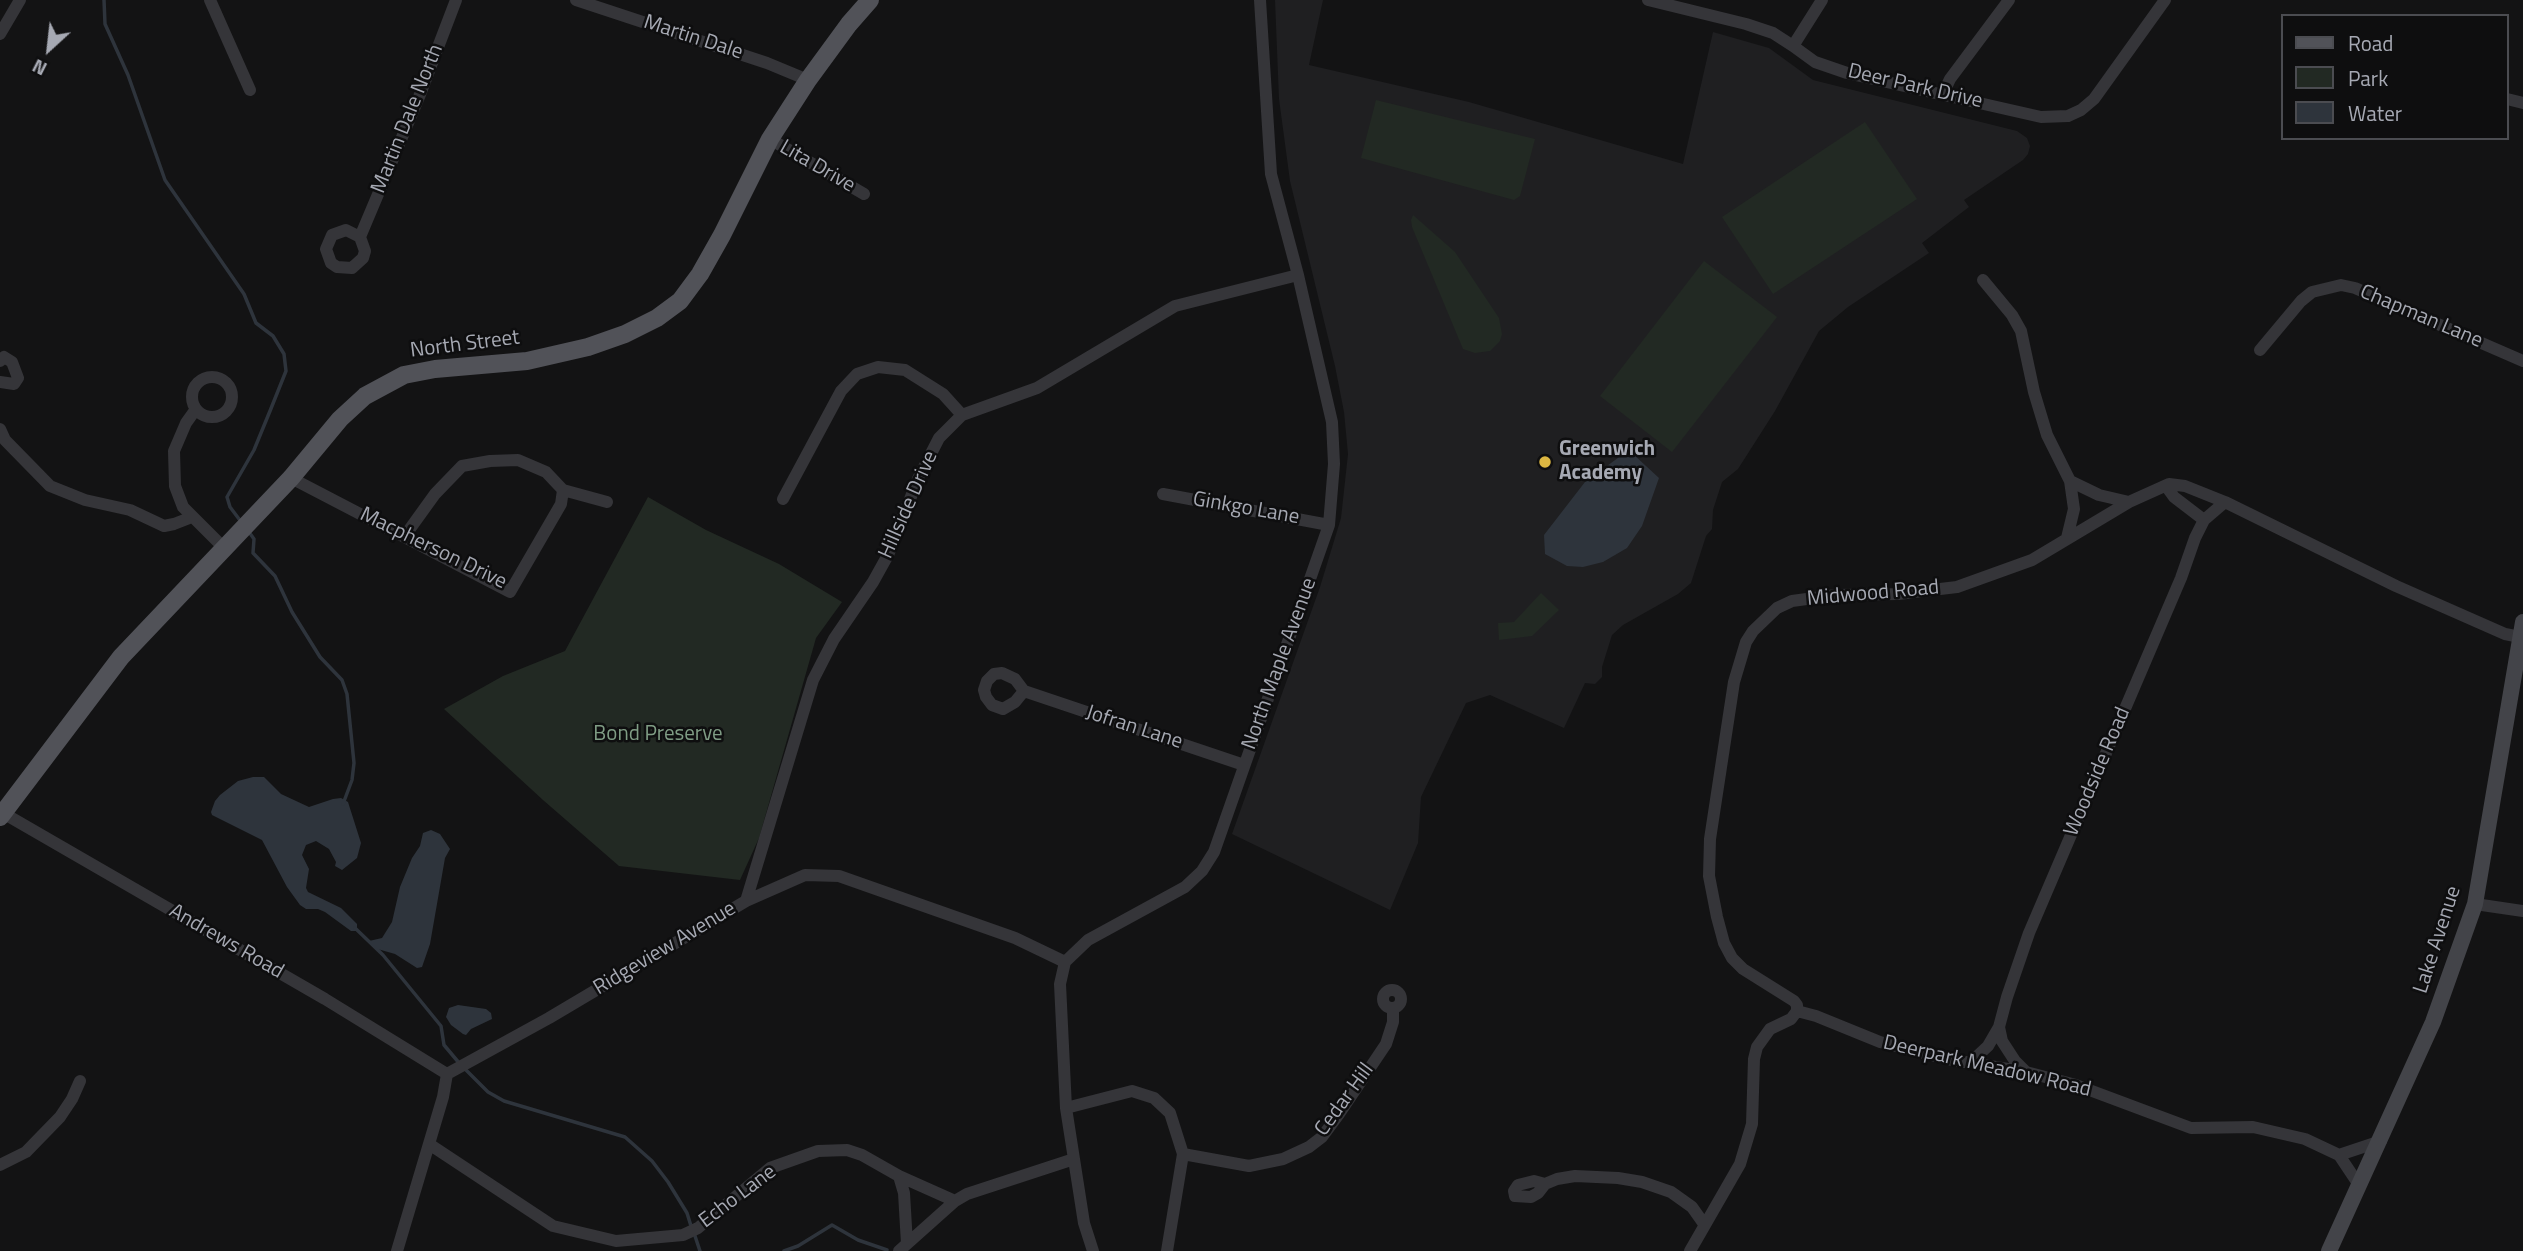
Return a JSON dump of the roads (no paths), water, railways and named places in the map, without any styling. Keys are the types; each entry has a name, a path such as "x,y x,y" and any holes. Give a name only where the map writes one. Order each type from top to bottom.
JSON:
{"main road":[{"name":"North Street","path":"1,815 121,657 291,478 340,419 365,396 404,375 435,369 527,361 600,343 657,318 680,301 700,274 770,139 808,80 870,0"},
{"name":"Lake Avenue","path":"2329,1251 2433,1022 2475,904 2521,630"}],"street":[{"path":"0,34 20,0"},
{"path":"210,0 250,90"},
{"name":"Martin Dale North","path":"360,237 419,97 456,0"},
{"name":"Martin Dale","path":"576,0 767,62 808,80"},
{"name":"North Maple Avenue","path":"1065,962 1088,940 1185,887 1202,871 1214,852 1329,524 1334,464 1332,422 1271,174 1260,0"},
{"name":"Deer Park Drive","path":"1648,0 1773,33 1815,62 1836,69 2041,117 2068,116 2094,99 2165,0"},
{"path":"1793,46 1822,0"},
{"path":"1944,93 1950,79 2009,0"},
{"name":"Lita Drive","path":"770,139 864,194"},
{"name":"Hillside Drive","path":"747,901 813,680 834,639 888,555 918,479 939,438 962,415 1037,388 1175,306 1298,275"},
{"path":"1983,280 2012,315 2021,331 2034,392 2048,435 2070,481 2074,509 2067,538"},
{"name":"Chapman Lane","path":"2260,350 2301,301 2312,292 2341,285 2355,288 2523,362"},
{"path":"0,360 4,357 12,362 18,378 14,384 0,382"},
{"path":"783,499 841,391 857,374 878,367 905,370 943,394 962,415"},
{"path":"196,409 178,441 173,461 177,498 191,517 224,548"},
{"path":"0,429 5,440 50,486 85,500 130,510 164,526 191,517"},
{"path":"404,537 435,494 462,466 490,461 518,460 546,472 563,490 607,502"},
{"name":"Macpherson Drive","path":"291,478 510,592 561,504 563,490"},
{"path":"2070,481 2099,495 2129,502"},
{"path":"2166,486 2185,486 2225,502 2396,586 2505,634 2521,630"},
{"path":"2166,486 2174,497 2204,520"},
{"name":"Midwood Road","path":"1797,1011 1794,1001 1743,969 1732,958 1724,943 1712,902 1709,876 1710,839 1734,682 1746,642 1764,619 1777,608 1792,601 1836,595 1898,594 1957,586 2032,560 2129,502 2166,486"},
{"name":"Ginkgo Lane","path":"1163,494 1329,524"},
{"name":"Woodside Road","path":"1970,1063 1988,1046 1999,1027 2029,933 2181,578 2194,538 2204,520 2225,502"},
{"name":"Jofran Lane","path":"1024,691 1244,765"},
{"name":"Andrews Road","path":"1,815 325,999 456,1068"},
{"name":"Ridgeview Avenue","path":"456,1068 549,1018 747,901 805,875 839,876 1015,938 1065,962"},
{"path":"2475,904 2523,911"},
{"path":"1065,962 1060,984 1066,1108 1084,1223 1093,1251"},
{"name":"Cedar Hill","path":"1183,1154 1249,1166 1283,1159 1309,1147 1322,1137 1386,1044 1393,1022 1393,1008"},
{"path":"1690,1251 1740,1164 1752,1124 1754,1059 1757,1047 1770,1029 1791,1019 1797,1011"},
{"name":"Deerpark Meadow Road","path":"1797,1011 1880,1042 1947,1059 2026,1072 2076,1085 2191,1128 2253,1127 2305,1139 2339,1155"},
{"path":"1999,1027 2002,1041 2026,1072"},
{"path":"397,1251 429,1144 456,1068"},
{"path":"0,1165 26,1152 60,1117 80,1081"},
{"path":"1066,1108 1132,1091 1154,1098 1170,1113 1183,1154 1167,1251"},
{"path":"2359,1185 2339,1155 2381,1141"},
{"name":"Echo Lane","path":"429,1144 553,1226 616,1241 683,1235 698,1228 770,1168 818,1152 847,1150 862,1155 899,1176 955,1201"},
{"path":"903,1248 955,1201 967,1194 1074,1159"},
{"path":"899,1176 904,1193 903,1248"},
{"path":"1545,1184 1575,1176 1642,1182 1681,1198 1692,1207 1704,1224"}],"water":[{"path":"1633,454 1659,478 1642,526 1627,548 1603,562 1583,567 1567,566 1545,554 1544,535 1585,482 1622,455"},
{"path":"264,777 281,794 309,807 333,799 341,798 348,802 361,843 357,858 342,870 335,866 336,862 329,849 316,841 306,845 302,855 309,869 306,888 308,892 341,908 357,924 357,931 351,931 325,912 306,909 300,905 287,887 262,840 212,815 215,801 220,795 238,781"},
{"path":"431,830 440,834 450,849 445,858 430,944 422,967 417,968 395,954 374,948 369,941 382,938 392,922 400,887 412,858 420,846 423,833"},
{"path":"458,1005 486,1009 491,1013 492,1019 471,1029 466,1035 463,1034 451,1025 446,1017 449,1008"}],"waterway":[{"path":"104,0 105,24 128,75 165,180 244,294 256,323 273,336 284,354 286,371 254,450 227,497 230,507 242,523"},
{"path":"249,532 254,539 253,553 275,576 292,612 320,657 342,680 347,694 354,763 352,780 343,804"},
{"path":"355,928 383,955 441,1026 444,1045 460,1064"},
{"path":"465,1069 488,1092 504,1101 625,1137 652,1161 668,1182 687,1213 691,1226"},
{"path":"784,1251 798,1246 832,1225 858,1240 887,1250"},
{"path":"694,1233 700,1251"}],"place":[{"name":"Greenwich Academy","path":"1545,462"}],"park label":[{"name":"Bond Preserve","path":"658,735"}]}
